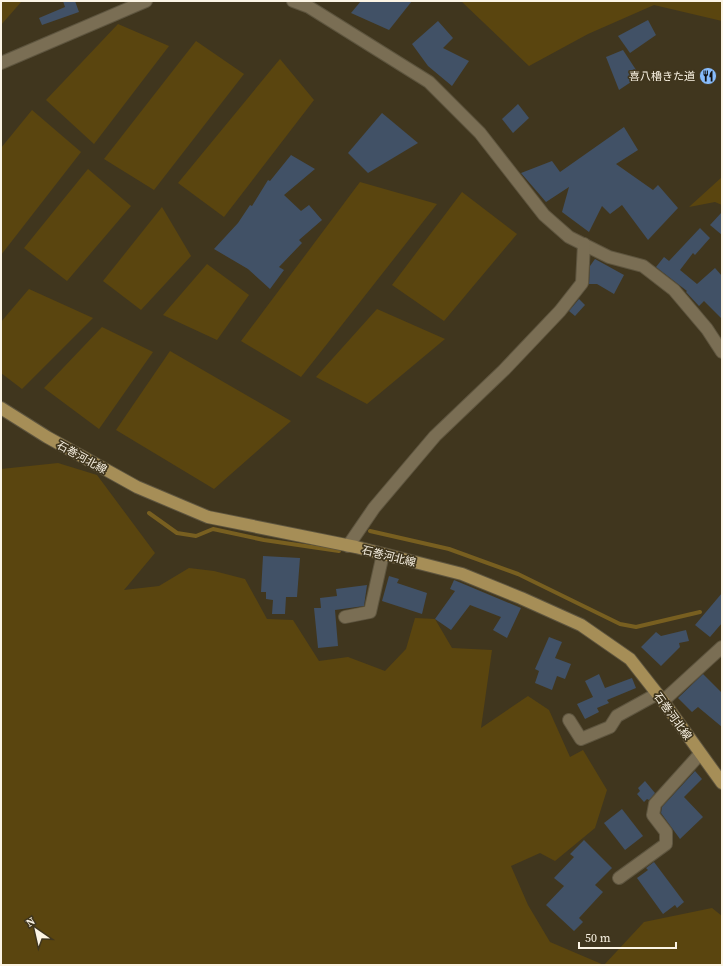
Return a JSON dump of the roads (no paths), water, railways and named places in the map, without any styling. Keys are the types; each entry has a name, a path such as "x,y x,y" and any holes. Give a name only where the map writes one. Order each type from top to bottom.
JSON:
{"main road":[{"name":"石巻河北線","path":"1,408 47,438 137,487 208,517 348,546 462,574 581,625 630,659 722,783"}],"street":[{"path":"1,63 146,1"},
{"path":"293,1 309,7 429,82 480,133 544,216 569,237 609,257 643,266 668,286 707,329 722,352"},
{"path":"348,546 374,508 434,436 504,370 560,311 582,283 584,244"},
{"path":"345,617 370,612 383,554"},
{"path":"569,720 581,739 610,727 617,716 660,698 722,647"},
{"path":"619,878 666,844 666,832 653,815 655,804 700,754"}],"waterway":[{"path":"149,513 177,533 196,536 213,529 264,540 339,551"},
{"path":"370,531 449,549 518,574 620,624 636,627 700,612"}],"place":[{"name":"喜八櫓きた道","path":"708,76"}]}
